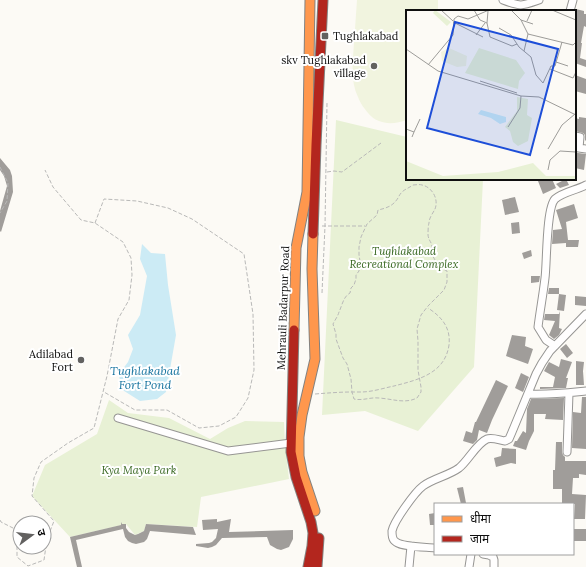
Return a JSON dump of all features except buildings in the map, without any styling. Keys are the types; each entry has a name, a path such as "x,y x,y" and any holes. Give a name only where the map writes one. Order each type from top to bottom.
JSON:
{"main road":[{"name":"Mehrauli Badarpur Road","path":"308,567 313,532 296,477 291,452 291,443 296,248 307,192 310,0"},
{"path":"317,567 319,537 318,526 300,460 299,449 300,427 314,359 312,269 323,0"}],"street":[{"path":"503,0 520,6 539,0"},
{"path":"570,10 573,0"},
{"path":"576,136 580,137 579,148 586,149"},
{"path":"554,346 542,336 538,327 546,277 547,237 552,205 556,198 586,185"},
{"path":"434,548 397,543 392,537 394,527 411,498 423,486 458,468 483,442 491,439 505,441 509,439 542,363 554,346 586,314"},
{"path":"528,394 543,395 586,391"},
{"path":"567,452 569,393"},
{"path":"118,418 228,451 291,443"},
{"path":"409,567 411,546"},
{"path":"469,567 471,555"},
{"path":"489,555 493,557 494,567"}],"path":[{"path":"322,296 325,226 327,97"},
{"path":"326,172 342,172 381,143"},
{"path":"0,167 8,183 7,200 0,213"},
{"path":"0,520 1,522 17,530 17,557 28,566 44,560 47,539 54,521 32,496 34,478 41,462 68,442 94,428 118,319 129,300 132,276 131,258 123,242 94,223 81,220 53,187 45,170"},
{"path":"422,184 433,191 436,199 436,207 428,222 428,236 432,248 431,253 440,267 447,271 447,282 444,290 421,315 417,329 418,370 421,392 417,398 413,400 401,401 379,398 362,400 354,399 347,364 343,358 336,339 333,324 340,312 344,299 350,293 351,288 354,285 356,275 359,271 360,241 366,226 377,215 378,210 389,207 398,199 401,193 413,185 422,184"},
{"path":"94,223 104,199 137,201 168,208 192,219 244,254 253,314 254,370 248,398 236,417 219,426 199,428 167,410 135,410 103,391"},
{"path":"314,226 366,226"},
{"path":"307,395 361,392 382,389 426,376 439,367 449,348 450,337 448,329 437,315 427,308"}],"green space":[{"name":"skv Tughlakabad village","path":"357,0 438,0 438,10 406,10 406,120 396,123 386,123 376,120 368,113 355,91 353,56"},
{"name":"Tughlakabad Recreational Complex","path":"336,120 406,137 406,180 483,180 474,367 418,431 365,411 322,415"},
{"name":"Kya Maya Park","path":"109,400 128,413 169,418 210,439 228,428 245,421 284,422 289,479 201,497 197,527 146,524 144,531 135,535 126,524 70,537 52,518 52,515 50,515 32,496 45,465 97,434"}],"water":[{"name":"Tughlakabad Fort Pond","path":"142,244 151,253 165,254 176,335 166,392 157,399 140,401 121,389 119,374 128,362 133,349 128,335 140,315 147,276 140,259"}],"traffic: slow":[{"path":"294,330 296,248 307,192 310,0"},
{"path":"313,234 312,269 315,359 302,415 299,437 299,456 302,472 315,511"}],"traffic: jam":[{"path":"313,234 323,0"},
{"path":"294,330 291,452 296,477 311,522 313,533 308,567"},
{"path":"317,567 319,538"}],"place":[{"name":"Tughlakabad","path":"325,36"},
{"name":"skv Tughlakabad village","path":"374,66"},
{"name":"Adilabad Fort","path":"81,360"}]}
